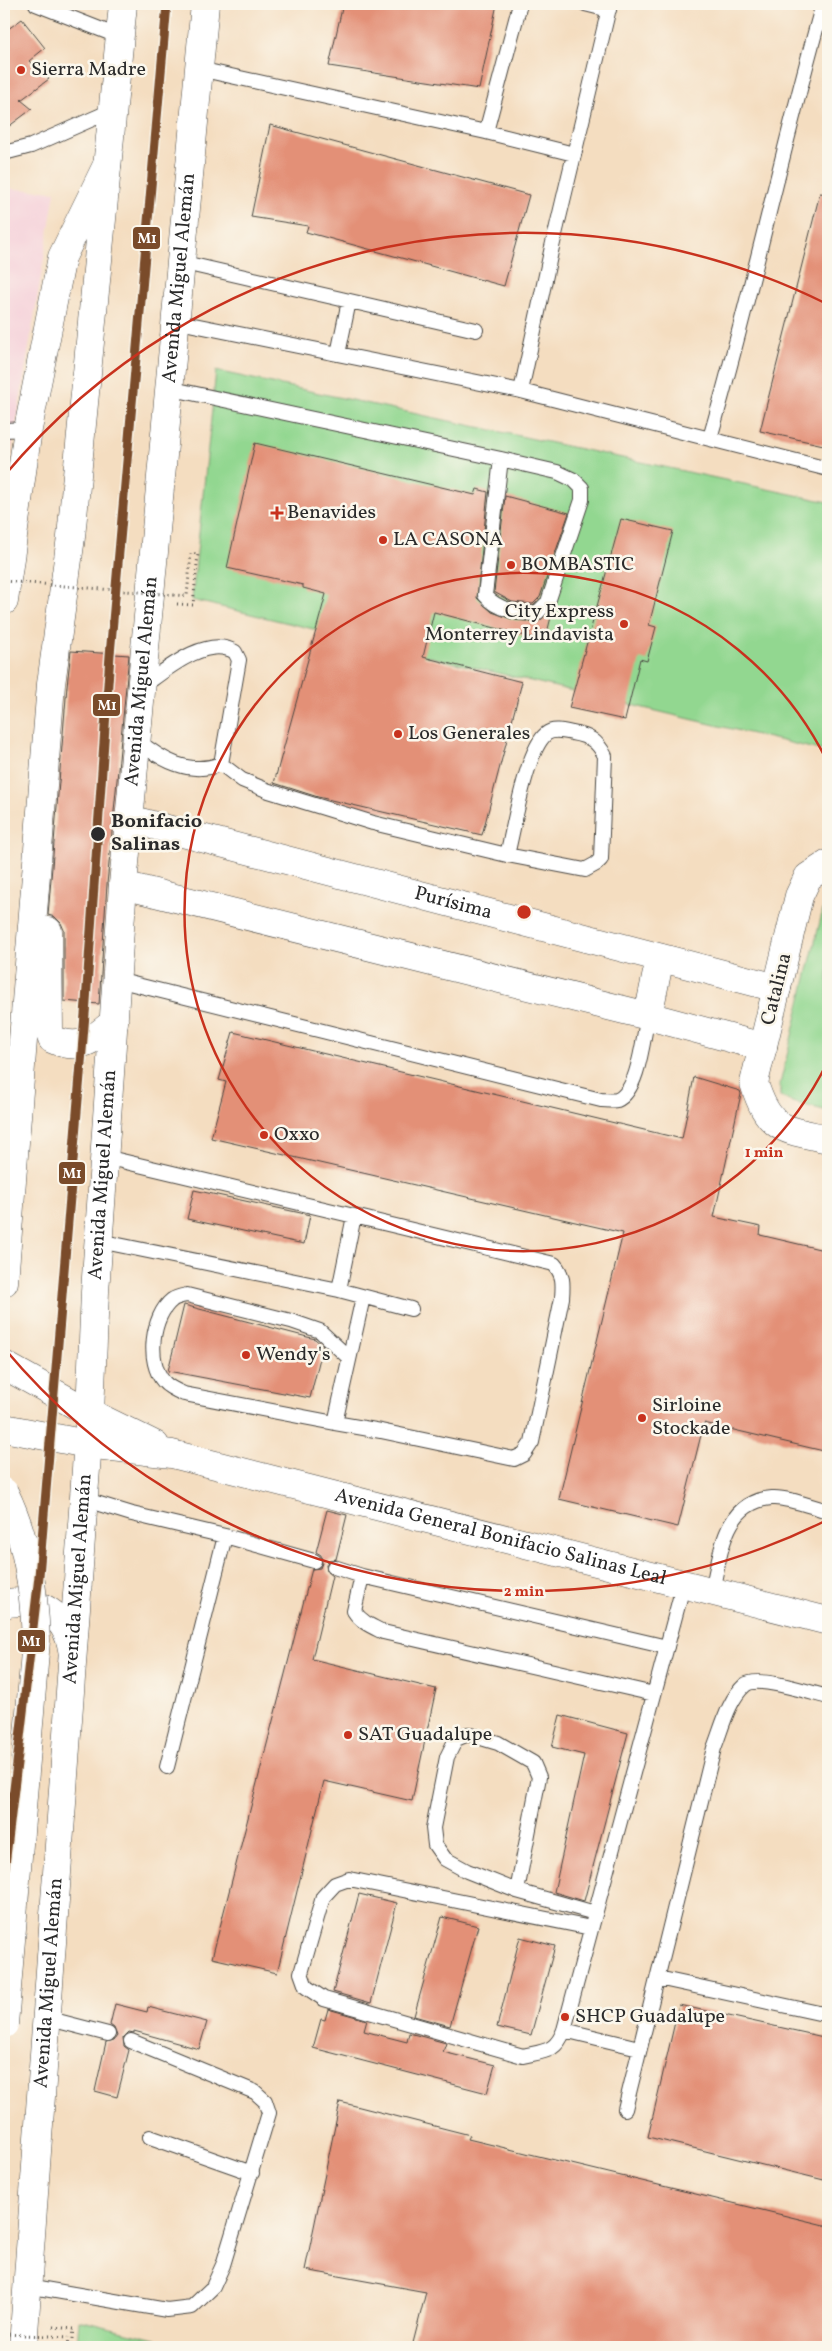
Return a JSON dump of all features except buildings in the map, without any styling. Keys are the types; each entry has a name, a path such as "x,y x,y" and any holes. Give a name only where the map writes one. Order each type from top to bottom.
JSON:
{"main road":[{"path":"4,1282 51,684 71,537 123,4"},
{"name":"Avenida Miguel Alemán","path":"23,2347 90,1414 95,1292 123,885 204,4"},
{"path":"4,601 16,430 62,258 109,162"},
{"path":"51,684 49,1031 52,1039 60,1042 84,1044 97,1038 114,1022"},
{"name":"Purísima","path":"129,819 778,988"},
{"name":"Catalina","path":"827,864 808,877 799,896 754,1083 760,1103 771,1121 792,1131 828,1139"},
{"path":"123,885 648,1016 763,1047"},
{"path":"648,1016 660,958"},
{"name":"Avenida General Bonifacio Salinas Leal","path":"4,1366 90,1414 172,1454"},
{"name":"Avenida General Bonifacio Salinas Leal","path":"4,1428 87,1444 172,1454 828,1621"},
{"path":"4,1492 21,1536 29,1568 36,1640 4,2024"},
{"path":"4,1604 27,1602 52,1612 68,1634 72,1647 72,1660"}],"lane":[{"path":"36,4 120,37"},
{"path":"486,132 520,4"},
{"path":"521,391 552,247 609,7 584,4"},
{"path":"710,438 746,310 787,133 823,4"},
{"path":"199,69 486,132 574,154"},
{"path":"4,153 31,146 113,110"},
{"path":"180,262 476,330"},
{"path":"338,354 349,301"},
{"path":"174,321 521,391 828,469"},
{"path":"168,388 501,458 557,472 574,480 582,488 582,500 548,602 537,613 522,614 490,601 485,595 501,458"},
{"path":"141,688 169,667 204,650 215,648 236,652 239,660 221,764"},
{"path":"221,764 242,780 269,791 373,823 507,855 585,870 601,859 605,756 599,744 589,736 560,730 548,732 541,740 530,763 507,855"},
{"path":"136,740 162,759 176,765 201,769 221,764"},
{"path":"117,980 601,1100 617,1100 628,1093 635,1079 648,1016"},
{"path":"105,1157 554,1264 561,1272 564,1283 532,1442 524,1454 514,1459 381,1431 335,1424 184,1394 165,1384 156,1365 153,1346 158,1321 164,1309 174,1298 187,1295 291,1321 320,1331 349,1358"},
{"path":"338,1290 354,1216"},
{"path":"99,1240 338,1290 411,1309"},
{"path":"335,1424 363,1297"},
{"path":"712,1590 728,1527 736,1514 750,1504 772,1498 828,1511"},
{"path":"83,1499 132,1514 225,1536 314,1561"},
{"path":"167,1767 225,1536"},
{"path":"334,1567 362,1576 667,1647"},
{"path":"362,1576 354,1611 365,1624 383,1632 654,1694"},
{"path":"591,1928 349,1879 335,1884 323,1897 301,1973 306,1987 324,1999 523,2056 550,2049 559,2042 564,2030 684,1583"},
{"path":"625,2108 714,1748 734,1699 746,1684 759,1681 828,1697"},
{"path":"516,1891 539,1777 533,1763 525,1756 498,1743 468,1734 456,1739 447,1757 433,1828 435,1845 445,1860 516,1891 595,1913"},
{"path":"658,1978 828,2015"},
{"path":"46,2018 108,2034"},
{"path":"564,2030 639,2048"},
{"path":"27,2286 167,2310 192,2306 213,2287 223,2266 252,2173 268,2113 265,2100 255,2092 131,2042"},
{"path":"150,2137 252,2173"}],"path":[{"path":"4,581 187,596 191,553 198,554 193,605"},
{"path":"72,2347 74,2328"},
{"path":"4,2334 69,2337 68,2347"}],"shaded area":[{"path":"4,188 55,192 4,496"}],"green space":[{"path":"216,371 828,502 828,752 192,600"},
{"path":"828,889 828,1111 792,1102 780,1096 780,1084"},
{"path":"79,2320 188,2347 77,2347"}],"transit line":[{"name":"M1","path":"4,1874 39,1576 86,1002 110,655 167,4"}],"place":[{"name":"Sierra Madre","path":"21,70"},
{"name":"Benavides","path":"277,513"},
{"name":"LA CASONA","path":"383,540"},
{"name":"BOMBASTIC","path":"511,565"},
{"name":"City Express Monterrey Lindavista","path":"624,624"},
{"name":"Los Generales","path":"398,734"},
{"name":"Bonifacio Salinas","path":"98,834"},
{"name":"Oxxo","path":"264,1135"},
{"name":"Wendy's","path":"246,1355"},
{"name":"Sirloine Stockade","path":"642,1418"},
{"name":"SAT Guadalupe","path":"348,1735"},
{"name":"SHCP Guadalupe","path":"565,2017"}]}
